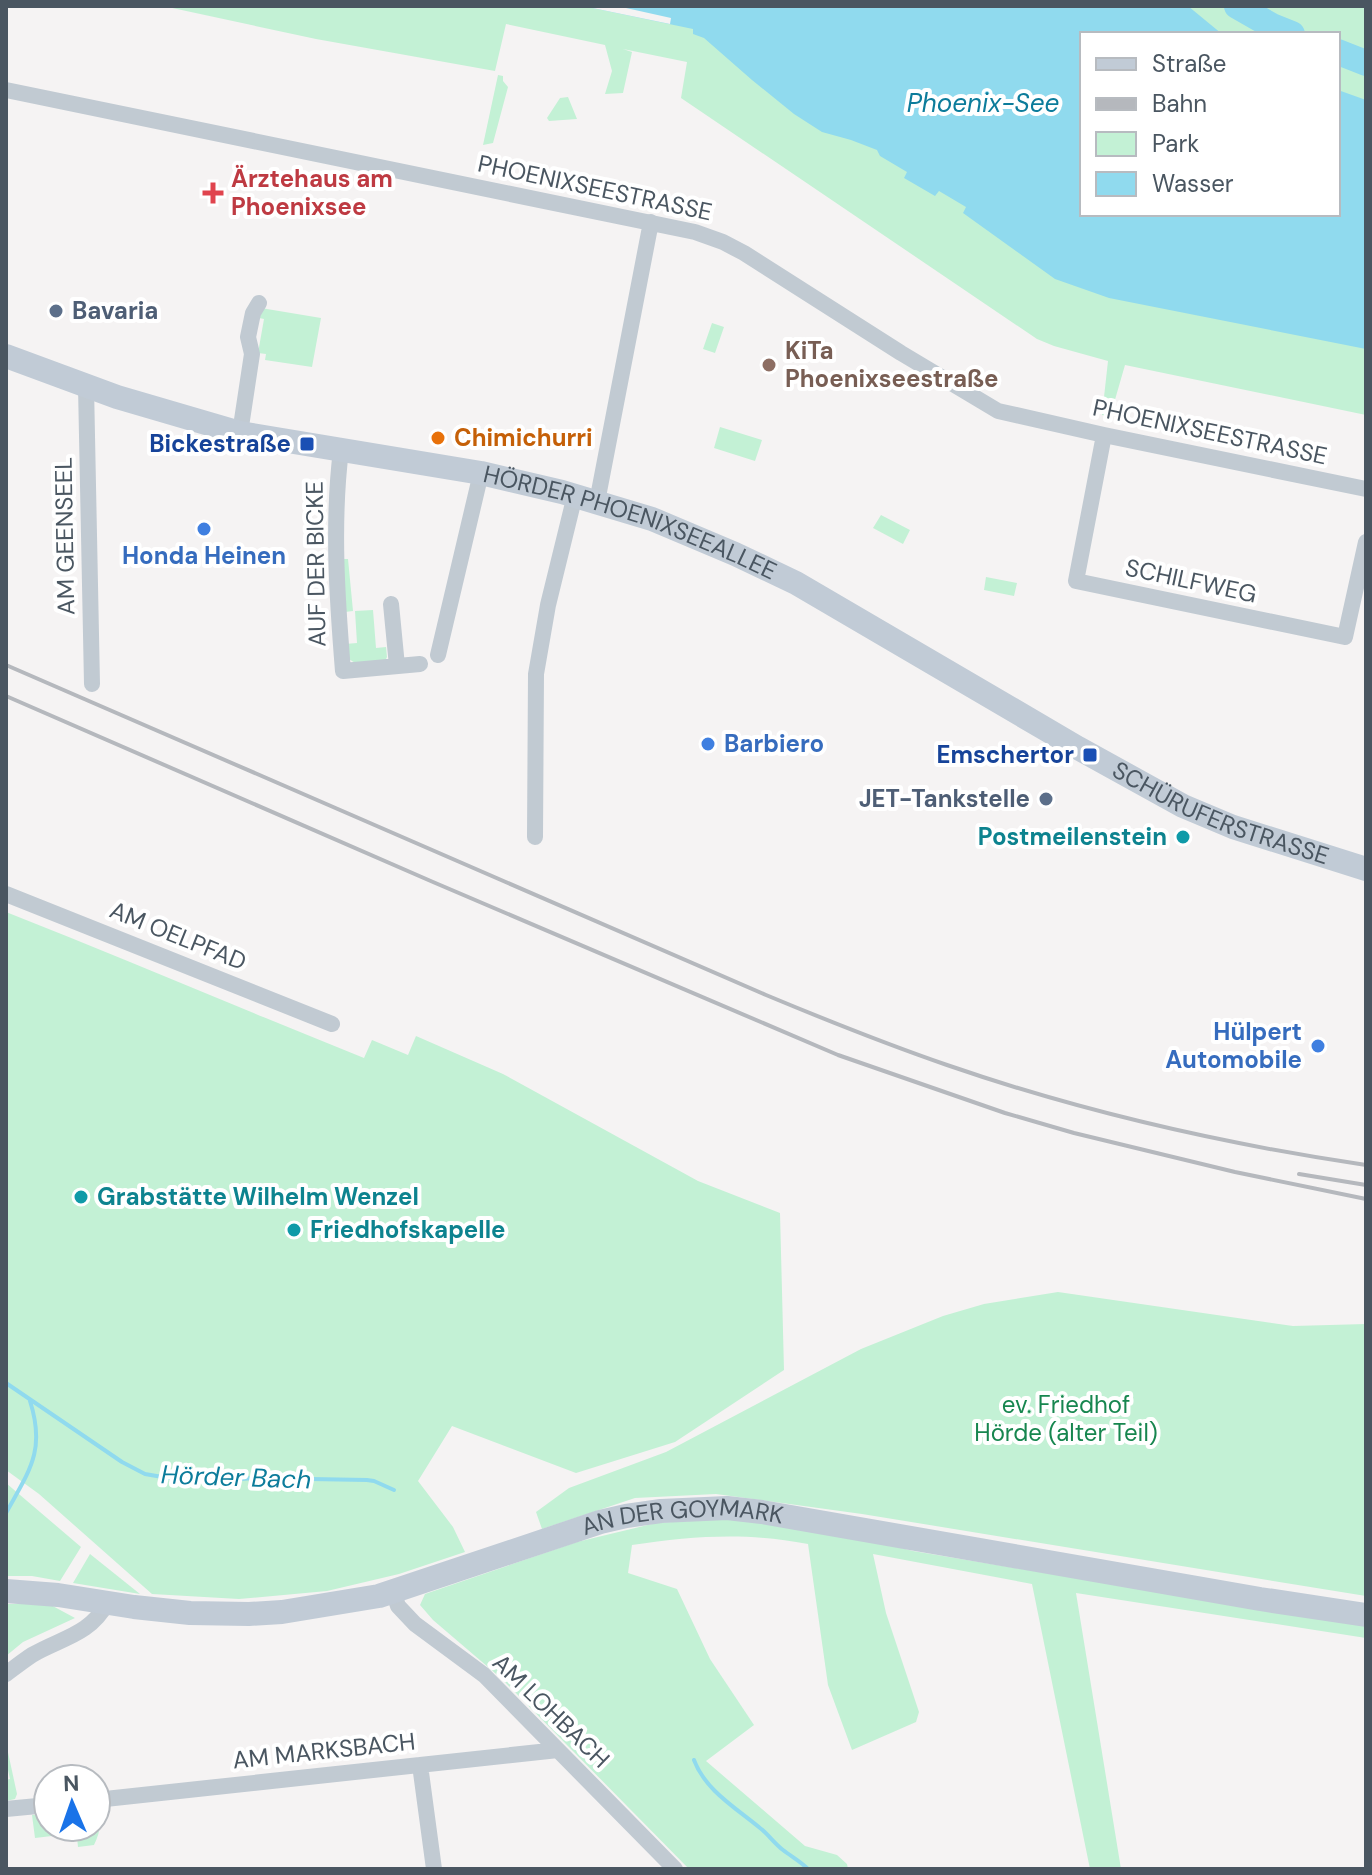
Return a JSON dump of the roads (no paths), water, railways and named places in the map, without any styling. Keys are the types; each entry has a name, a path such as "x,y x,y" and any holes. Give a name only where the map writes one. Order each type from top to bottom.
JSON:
{"main road":[{"name":"HÖRDER PHOENIXSEEALLEE","path":"6,356 117,397 240,433 481,473 586,498 652,519 796,583 1078,748"},
{"name":"SCHÜRUFERSTRASSE","path":"1078,748 1152,791 1207,817 1366,869"},
{"name":"AN DER GOYMARK","path":"6,1591 190,1613 249,1614 323,1606 393,1591 613,1519 661,1511 727,1508 862,1528 1366,1615"}],"street":[{"name":"PHOENIXSEESTRASSE","path":"6,90 695,232 733,247 998,411 1366,489"},
{"path":"535,837 536,674 548,605 586,498 651,222"},
{"path":"240,433 252,354 248,337 253,313 259,303"},
{"name":"AM GEENSEEL","path":"86,386 92,684"},
{"name":"SCHILFWEG","path":"1104,435 1076,581 1345,637 1366,542"},
{"name":"AUF DER BICKE","path":"341,450 335,525 343,671 420,664"},
{"path":"438,655 481,473"},
{"path":"391,604 397,666"},
{"name":"AM OELPFAD","path":"6,894 332,1024"},
{"name":"AM LOHBACH","path":"393,1591 398,1606 415,1624 484,1675 675,1869"},
{"path":"6,1674 32,1655 79,1633 100,1617 107,1603"},
{"name":"AM MARKSBACH","path":"112,1798 558,1750"},
{"path":"420,1765 434,1869"},
{"path":"6,1809 32,1807"}],"water":[{"name":"Phoenix-See","path":"583,6 1188,6 1220,32 1080,32 1080,216 1340,216 1340,91 1366,100 1366,349 1109,298 1055,279 963,213 966,207 939,191 935,196 904,178 907,172 880,156 877,150 822,132 794,114 704,38 693,34 693,29"}],"waterway":[{"path":"1237,6 1287,32"},
{"path":"1340,53 1366,63"},
{"name":"Hörder Bach","path":"6,1383 122,1462 145,1474 231,1480 367,1480 394,1490"},
{"path":"6,1513 28,1472 36,1447 35,1418 30,1401"},
{"name":"Hörder Bach","path":"694,1760 713,1789 808,1869"}],"railway":[{"path":"6,665 766,995 901,1049 1050,1098 1154,1125 1366,1165"},
{"path":"6,696 838,1055 1005,1113 1074,1133 1235,1172 1366,1199"},
{"path":"1299,1174 1366,1185"}],"place":[{"name":"Ärztehaus am Phoenixsee","path":"213,193"},
{"name":"Bavaria","path":"56,311"},
{"name":"KiTa Phoenixseestraße","path":"769,365"},
{"name":"Chimichurri","path":"438,438"},
{"name":"Bickestraße","path":"307,444"},
{"name":"Honda Heinen","path":"204,529"},
{"name":"Barbiero","path":"708,744"},
{"name":"Emschertor","path":"1090,755"},
{"name":"JET-Tankstelle","path":"1046,799"},
{"name":"Postmeilenstein","path":"1183,837"},
{"name":"Hülpert Automobile","path":"1318,1046"},
{"name":"Grabstätte Wilhelm Wenzel","path":"81,1197"},
{"name":"Friedhofskapelle","path":"294,1230"}],"park label":[{"name":"ev. Friedhof Hörde (alter Teil)","path":"1066,1419"}]}
